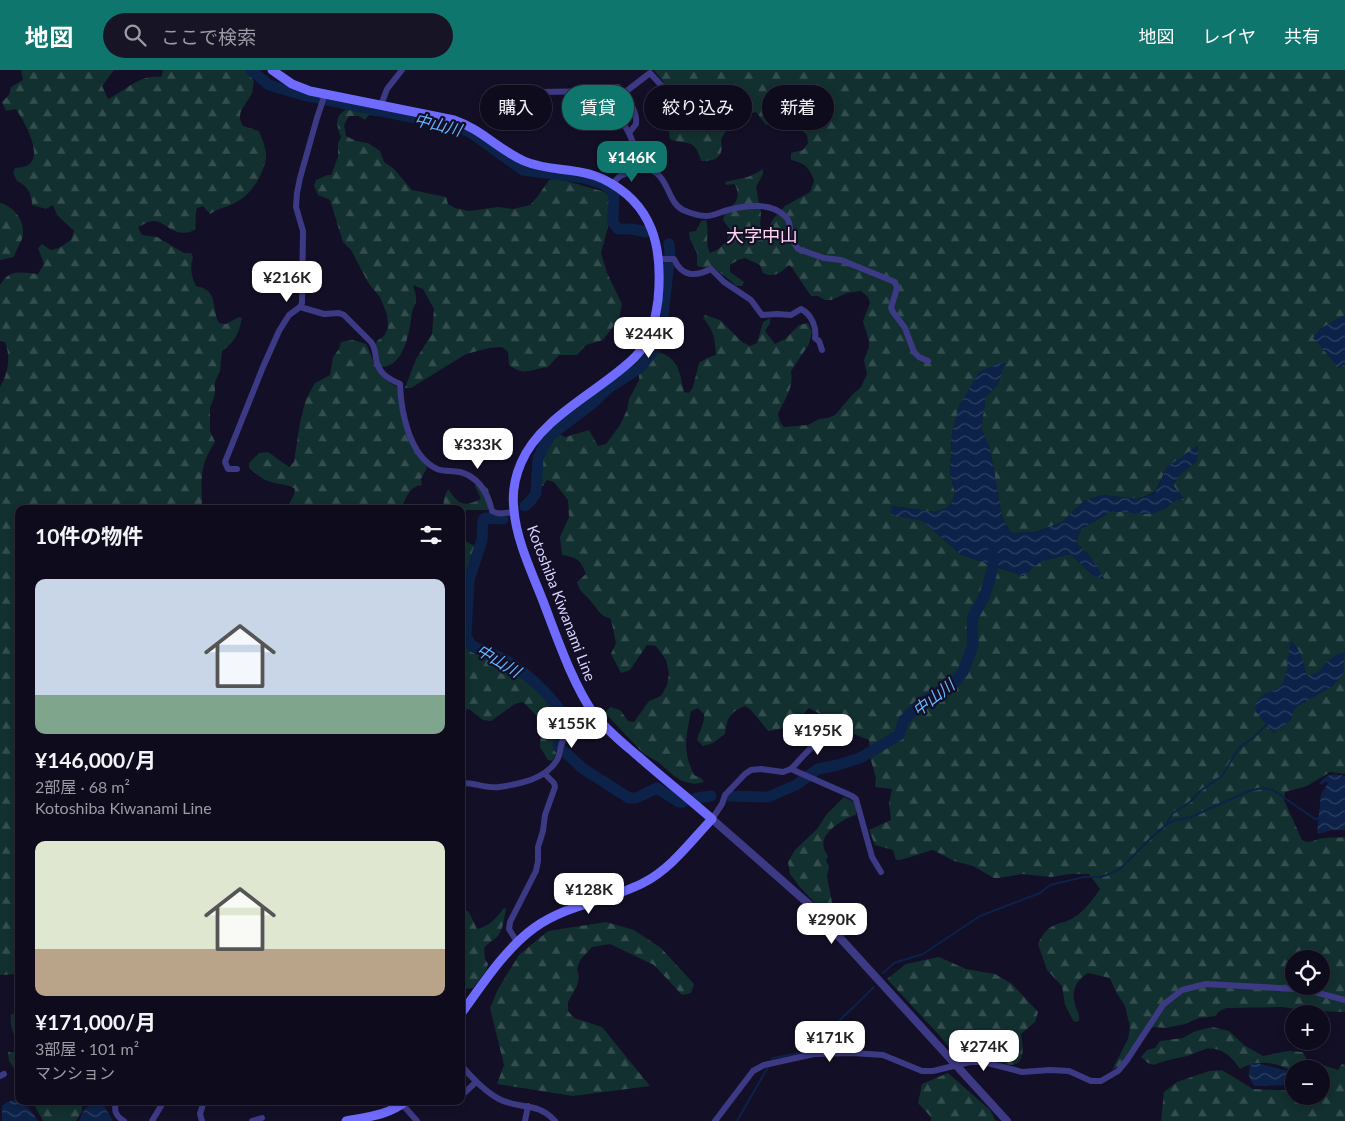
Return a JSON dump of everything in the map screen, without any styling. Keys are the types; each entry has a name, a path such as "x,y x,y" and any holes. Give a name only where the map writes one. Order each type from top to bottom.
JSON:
{"main road":[{"name":"Kotoshiba Kiwanami Line","path":"272,70 292,84 325,99 381,105 440,116 462,123 475,129 525,162 584,173 612,184 631,199 642,212 653,233 659,259 660,281 656,317 652,332 634,358 555,420 534,440 518,471 514,491 514,512 526,554 551,622 589,706 595,715 624,744 712,819"},
{"path":"465,1009 516,942 535,927 556,914 632,888 653,878 670,864 712,819"},
{"path":"346,1121 380,1114 400,1105"}],"street":[{"path":"381,105 387,89 402,70"},
{"path":"634,85 650,72 661,85"},
{"path":"237,469 228,468 224,462 262,367 279,331 289,315 300,306 303,297 302,231 296,207 297,193 317,118 325,99"},
{"path":"634,109 637,119 634,127"},
{"path":"627,130 643,167"},
{"path":"612,184 620,176 643,167 655,171 670,190 675,204 682,210 694,214 707,216 751,205 776,210 787,218 791,235 798,249 824,258 841,260 895,282 897,288 891,308 905,328 914,352 919,357 928,361"},
{"path":"659,259 674,259 680,269 695,275 711,269 724,282 750,300 762,315 777,314 787,316 802,309 805,310 815,326 814,338 819,341 822,350"},
{"path":"300,306 324,314 344,315 371,342 374,346 379,369 382,374 400,384 400,397 406,424 415,447 424,461 441,470 459,472 482,486 490,499 492,511 495,513 505,514 514,512"},
{"path":"465,783 491,788 501,787 545,774 558,758 564,738 568,733 595,715"},
{"path":"843,735 835,735 815,743 790,769 783,772 761,769 751,770 725,795 722,804 712,819 811,906 1007,1121"},
{"path":"790,769 856,799 872,857 881,872"},
{"path":"516,942 509,929 510,922 536,871 538,846 543,831 545,815 556,787 554,782 545,774"},
{"path":"716,1121 753,1071 764,1065 814,1054 848,1053 883,1056 922,1071 933,1071 970,1062 984,1062 1022,1072 1070,1071 1091,1081 1101,1081 1118,1071 1127,1060 1163,1005 1182,990 1194,986 1206,984 1296,989 1345,1000"},
{"path":"465,1070 476,1082 499,1099 512,1104 545,1111 555,1121"},
{"path":"465,1092 476,1082"},
{"path":"115,1105 116,1115 124,1121"},
{"path":"152,1121 162,1105"},
{"path":"202,1121 200,1114 203,1105"},
{"path":"405,1105 417,1121"},
{"path":"525,1121 528,1106"},
{"path":"252,1121 262,1118"}],"green space":[{"path":"21,70 114,70 102,86 108,99 140,80 154,76 161,77 163,70 246,70 254,81 252,93 242,109 240,117 243,126 259,131 264,144 266,158 259,178 241,200 210,214 203,206 197,208 195,230 181,233 162,223 153,221 138,227 142,235 157,237 184,253 191,253 193,257 192,272 194,283 196,286 208,291 213,300 219,323 226,324 239,317 242,318 236,337 222,351 220,371 215,382 215,394 210,408 210,431 215,442 203,467 202,505 15,505 15,974 0,975 0,387 7,371 8,354 5,342 0,341 0,285 12,274 38,274 44,264 38,248 42,244 51,250 59,248 71,240 74,231 57,215 53,205 46,209 32,205 28,190 17,181 13,173 15,168 26,166 32,161 34,155 28,129 16,109 6,111 2,102 9,95 11,87 23,80"},
{"path":"654,70 1345,70 1345,315 1320,329 1339,368 1345,364 1345,774 1330,772 1307,786 1285,792 1284,800 1302,840 1311,842 1322,838 1345,837 1345,1012 1330,1012 1330,1005 1226,1008 1218,1012 1216,1016 1199,1018 1185,1024 1166,1028 1154,1027 1145,1031 1120,1065 1112,1070 1128,1039 1130,1027 1125,1006 1110,978 1088,973 1080,979 1074,991 1079,1021 1074,1022 1065,1005 1062,986 1047,970 1038,944 1047,930 1079,914 1095,896 1100,889 1089,874 1051,877 1022,874 994,878 973,866 954,861 933,850 896,860 893,850 875,845 869,830 891,820 889,803 892,789 875,787 876,778 870,757 869,740 849,732 832,734 827,718 809,708 791,724 768,731 751,710 745,706 730,716 725,734 713,743 703,746 697,740 703,724 704,714 698,708 691,711 686,751 694,775 701,778 704,782 694,784 682,781 658,762 644,754 605,713 610,707 620,710 628,721 634,722 649,701 661,696 667,685 669,674 666,660 656,646 647,645 630,670 621,673 611,654 616,643 611,619 602,615 580,590 577,582 586,574 580,562 575,558 562,555 560,537 569,517 568,500 554,482 547,480 543,486 540,485 544,457 553,440 559,434 565,437 589,430 598,446 606,444 620,425 627,410 629,399 639,380 639,373 647,366 657,352 664,354 674,362 679,372 684,392 689,393 693,387 699,363 716,355 713,335 703,318 705,315 720,320 742,342 750,346 757,343 763,322 770,318 770,323 765,331 775,344 785,339 799,325 808,323 812,332 809,344 791,371 790,388 778,414 780,422 784,427 808,425 819,419 835,415 861,387 867,374 864,360 869,347 869,341 863,321 870,303 868,297 861,291 825,300 818,296 811,296 789,265 777,274 771,275 763,273 760,265 745,258 730,265 730,272 744,282 742,286 737,286 713,267 697,266 697,253 690,239 689,232 696,231 701,221 706,220 707,244 710,253 723,245 731,231 723,220 725,214 736,201 737,191 735,184 726,185 725,182 749,176 763,169 763,174 756,187 761,213 760,225 763,229 769,227 773,219 785,206 810,192 814,181 811,173 800,163 791,160 791,153 803,150 808,143 807,135 801,130 834,130 834,85 762,85 762,120 756,112 752,113 752,85 666,85","holes":["1005,361 998,384 986,396 981,428 990,449 1002,517 1011,533 1036,532 1062,522 1084,501 1102,495 1138,499 1155,492 1167,467 1197,461 1180,474 1173,485 1185,500 1176,500 1166,508 1151,514 1112,511 1081,529 1076,542 1093,560 1093,575 1070,554 1042,561 1023,576 960,554 923,521 891,506 935,512 945,509 952,503 955,493 950,473 952,433 960,404"]},
{"path":"355,107 384,113 383,116 369,115 365,120 359,116 349,116 344,125 346,136 356,141 368,143 380,151 384,162 394,169 412,190 446,197 448,204 455,208 469,211 498,207 513,209 530,205 549,180 556,178 605,192 611,199 609,223 601,253 607,273 622,304 619,319 603,340 586,345 577,355 559,355 548,367 528,371 520,371 509,365 508,352 502,347 489,348 466,354 411,388 405,388 416,359 432,334 434,309 423,289 413,285 416,302 405,346 396,361 381,367 376,344 384,336 388,328 387,315 380,297 369,284 351,250 343,242 330,200 318,195 314,186 316,180 331,175 338,157 338,143 341,137 337,121 338,117 344,111"},
{"path":"669,130 727,130 721,140 720,155 715,159 701,161 699,153 693,145 670,139"},
{"path":"0,203 15,212 23,227 23,233 14,257 0,260"},
{"path":"353,340 366,344 380,373 397,387 408,429 416,449 427,468 421,479 422,485 414,488 409,493 403,505 288,505 295,489 264,479 249,468 249,463 259,453 268,452 289,467 294,462 300,422 306,399 315,383 330,375 333,357 339,349 341,342"},
{"path":"477,479 488,489 493,504 487,510 465,511 465,505 443,505 448,489 462,503 466,504 481,499 475,486"},
{"path":"465,539 467,542 475,546 465,594"},
{"path":"465,645 473,653 512,668 545,698 565,724 563,732 556,739 556,754 552,761 548,760 540,747 540,722 523,702 515,704 491,721 483,720 469,709 465,710"},
{"path":"844,797 854,802 856,815 832,828 828,832 823,844 828,856 826,861 829,866 827,877 834,912 842,920 852,921 845,936 799,886 790,874 788,862 795,850 817,829 826,815"},
{"path":"504,908 506,909 501,931 484,948 485,959 488,964 486,971 473,988 465,989 465,910 469,912 477,929 489,924"},
{"path":"606,922 634,930 661,948 694,984 691,993 682,995 654,965 610,944 592,947 580,960 577,969 579,977 577,986 568,1002 568,1011 574,1018 602,1027 650,1086 573,1096 497,1084 504,1065 490,1008 498,989 519,955 548,931"},
{"path":"939,957 966,969 995,974 1012,984 1038,1012 1035,1022 1021,1034 1023,1050 1021,1060 1013,1065 987,1059 960,1061 940,1036 887,979 906,964"},
{"path":"11,1014 15,1014 15,1036 12,1030"},
{"path":"1212,1027 1229,1031 1244,1045 1263,1056 1288,1051 1303,1052 1307,1060 1285,1060 1285,1068 1274,1064 1261,1063 1240,1069 1226,1053 1217,1049 1206,1049 1154,1065 1141,1057 1147,1050 1155,1048 1160,1041 1183,1038 1193,1032"},
{"path":"8,1052 15,1052 15,1069 9,1061"},
{"path":"1342,1064 1345,1065 1345,1121 1161,1121 1164,1092 1177,1082 1209,1071 1222,1070 1253,1089 1285,1091 1285,1105 1330,1105 1330,1067 1338,1070"},
{"path":"948,1073 990,1110 996,1121 931,1121 931,1117 918,1103 922,1084"},
{"path":"36,1105 82,1105 82,1111 76,1121 43,1121"}],"water":[{"path":"1345,315 1345,364 1339,368 1313,338 1320,329"},
{"path":"1006,361 998,384 986,396 981,428 990,449 1002,517 1011,533 1037,532 1062,522 1084,501 1102,495 1138,499 1155,493 1167,467 1198,445 1197,461 1180,474 1173,485 1185,500 1176,500 1166,508 1151,514 1112,511 1081,529 1076,542 1093,560 1105,580 1093,575 1070,554 1042,561 1023,576 960,554 923,521 891,515 891,506 935,512 945,509 952,503 955,493 950,473 952,433 960,404 980,371"},
{"path":"1292,641 1300,652 1307,675 1318,672 1330,659 1345,652 1343,675 1333,686 1298,706 1294,710 1291,720 1273,733 1256,712 1255,704 1264,694 1277,689 1283,683 1287,669 1290,643"},
{"path":"1334,774 1345,776 1345,830 1332,830 1319,834 1317,833 1321,794 1328,783 1326,781 1322,785 1319,783 1327,776"},
{"path":"1257,1063 1285,1070 1285,1085 1255,1086 1249,1076 1250,1065"},
{"path":"15,1100 15,1105 24,1105 38,1121 2,1121 2,1106 7,1102"},
{"path":"91,1105 102,1105 113,1121 79,1121 86,1108"}],"waterway":[{"name":"中山川","path":"251,70 269,85 303,95 450,125 470,132 523,170 585,178 603,184 611,189 614,196 613,222 618,229 646,232"},
{"name":"中山川","path":"525,506 536,493 538,458 552,434 593,403 606,390 641,367 660,341 670,254 669,244"},
{"name":"中山川","path":"503,519 485,518 483,520 482,540 469,580 466,636 471,645 516,667 552,699 571,727 558,745 559,748 582,768 629,798 636,798 657,788 679,802 683,802"},
{"name":"中山川","path":"730,796 768,797 796,785 818,769 860,758 899,735 904,720 922,702 954,683 963,672 973,645 973,617 984,597 992,572 994,559 992,553"},
{"path":"1167,823 1173,813 1222,776 1239,748 1268,723"},
{"path":"883,973 894,963 923,954 980,916 1040,893 1050,885 1084,877 1101,877 1112,873 1121,868 1167,824 1191,817 1249,791 1262,788 1273,790 1315,819 1320,818"},
{"name":"中山川","path":"696,798 711,796"},
{"path":"772,1060 773,1058 822,1049 831,1029 874,987"},
{"path":"737,1121 768,1067"}],"district":[{"name":"大字中山","path":"762,235"}]}
